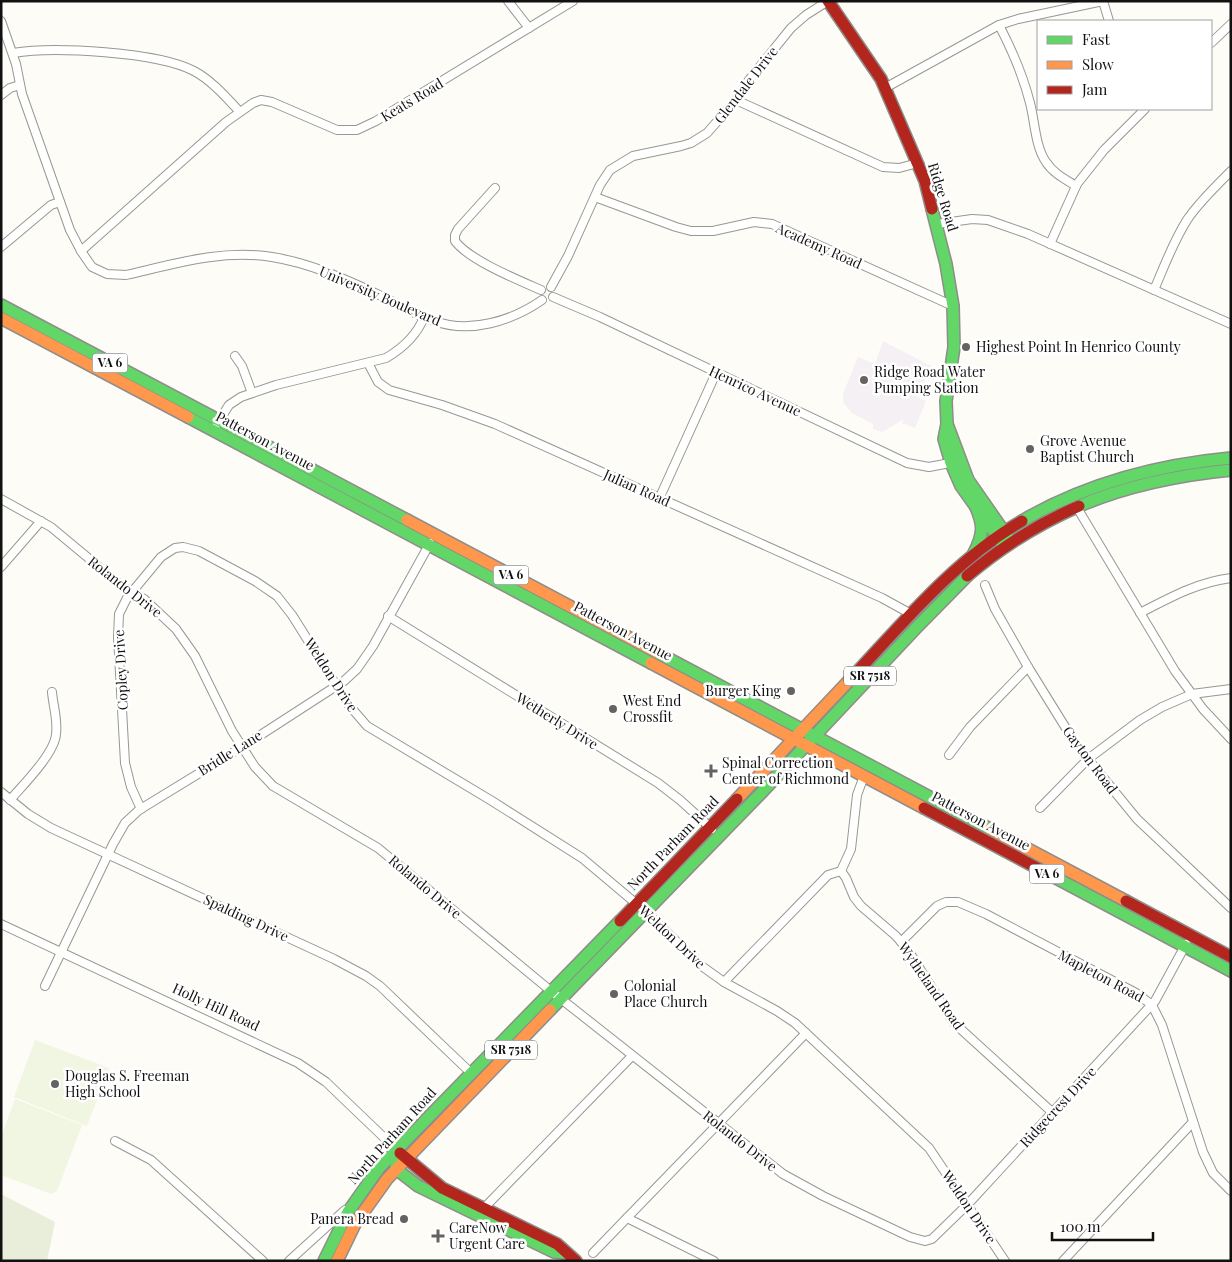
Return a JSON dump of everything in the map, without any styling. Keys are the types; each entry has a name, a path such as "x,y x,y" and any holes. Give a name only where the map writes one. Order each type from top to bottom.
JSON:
{"main road":[{"name":"Ridge Road","path":"828,1 860,46 885,88 928,188 946,264 953,306 954,347 946,401 947,424 944,439 955,462 961,486 1001,535"},
{"name":"Patterson Avenue","path":"1,305 216,425 432,540 794,739 1231,971"},
{"name":"Patterson Avenue","path":"1,318 216,425"},
{"name":"North Parham Road","path":"324,1261 334,1236 354,1202 379,1168 803,730 938,586 974,554 1037,512 1070,496 1119,478 1159,467 1231,458"},
{"name":"Ridge Road","path":"955,462 969,480 1008,545"},
{"name":"North Parham Road","path":"337,1261 344,1243 358,1218 378,1189 396,1168 806,745 959,583 1008,545 1047,521 1076,507 1117,491 1154,481 1190,474 1231,470"},
{"path":"974,554 981,540 983,528 982,520 975,505"},
{"name":"Patterson Avenue","path":"432,540 803,730 1106,889 1231,957"},
{"path":"926,617 922,613 922,609 935,595 938,586"},
{"path":"397,1150 396,1168 407,1179 418,1186 554,1252 566,1253"},
{"name":"Holly Hill Road","path":"397,1150 434,1182 557,1244 576,1261"}],"street":[{"path":"508,1 529,28"},
{"name":"Keats Road","path":"81,251 239,111 253,102 268,101 330,128 345,131 357,130 376,121 573,1"},
{"name":"Glendale Drive","path":"550,288 568,256 604,178 610,170 636,155 681,146 699,138 714,126 736,100 749,80 791,28 806,15 828,1"},
{"path":"885,88 999,25 1018,19 1103,1 1109,20"},
{"name":"University Boulevard","path":"1,21 13,53 28,112 70,230 92,267 113,275 126,275 209,256 247,254 274,257 315,268 346,280 424,317 446,324 469,326 483,325 521,313 542,300"},
{"path":"1212,42 1231,24"},
{"path":"999,25 1024,78 1044,159 1053,171 1076,186"},
{"path":"13,53 42,50 92,52 148,57 174,63 202,76 239,111"},
{"path":"1,94 10,88 20,85"},
{"path":"736,100 883,167 899,168 918,162"},
{"path":"1050,244 1076,186 1099,156 1143,110"},
{"path":"1154,290 1176,239 1187,221 1209,192 1231,171"},
{"path":"496,188 458,229 454,239 458,245 472,256 540,290"},
{"name":"Academy Road","path":"595,196 691,231 713,231 754,222 772,224 953,306"},
{"path":"1,247 51,205 60,202"},
{"path":"937,224 972,219 999,223 1231,324"},
{"path":"546,286 550,288 554,292 553,297 548,301 542,300 539,295 540,290 546,286"},
{"name":"Henrico Avenue","path":"553,297 600,317 907,463 929,468 955,462"},
{"path":"216,425 229,405 241,397 386,358 415,334 424,317"},
{"path":"235,356 242,366 252,393"},
{"name":"Julian Road","path":"368,363 378,382 389,390 442,405 495,424 882,598 912,614"},
{"path":"659,499 716,373"},
{"path":"1070,496 1167,658 1203,709 1231,739"},
{"name":"Rolando Drive","path":"1,499 41,521 122,586 144,599 164,617 195,656 220,707 255,768 273,786 378,848 632,1056 792,1180 863,1216 898,1231"},
{"path":"1,567 41,521"},
{"name":"Bridle Lane","path":"45,986 108,854 125,823 141,809 242,747 352,674 363,662 432,540"},
{"name":"Copley Drive","path":"141,809 129,781 125,763 118,629 119,614 123,604 161,557 175,548 199,550 227,566"},
{"name":"Weldon Drive","path":"227,566 272,592 284,603 336,686 367,726 582,858 645,911 703,967 724,982 777,1010 806,1033 922,1140 968,1204 1005,1261"},
{"path":"1140,613 1197,586 1231,578"},
{"name":"Gayton Road","path":"985,585 995,609 1072,738 1137,819 1231,908"},
{"name":"Wetherly Drive","path":"388,616 658,784 680,800 719,835"},
{"path":"949,755 970,727 1028,667"},
{"path":"1040,808 1088,759 1140,720 1162,707 1192,694 1231,690"},
{"path":"10,800 46,756 55,740 56,728 52,692"},
{"path":"724,982 828,875 841,872 851,849 857,795 864,776"},
{"name":"Spalding Drive","path":"1,792 28,814 51,828 334,959 366,976 390,995 471,1073"},
{"name":"Wytheland Road","path":"841,872 846,878 854,898 901,942 954,1023 1053,1113"},
{"name":"Mapleton Road","path":"901,942 937,906 946,902 958,902 986,914 1136,993 1152,1005 1162,1024 1208,1165 1231,1191"},
{"name":"Holly Hill Road","path":"1,924 298,1063 326,1082 397,1150"},
{"name":"Ridgecrest Drive","path":"898,1231 918,1240 928,1240 939,1234 1152,1005 1162,990 1190,936"},
{"path":"594,1253 806,1033"},
{"path":"484,1208 632,1056"},
{"path":"1063,1261 1193,1122"},
{"path":"115,1141 151,1160 263,1261"},
{"path":"289,1261 354,1202"},
{"path":"627,1218 714,1261"}],"shaded area":[{"path":"883,341 931,366 917,397 926,401 915,428 902,423 904,419 882,432 873,429 873,424 852,413 843,402 843,394 858,357 875,364"}],"green space":[{"path":"35,1040 109,1068 87,1126 14,1097"},
{"path":"15,1099 82,1125 57,1191 51,1194 1,1175 1,1137"},
{"path":"1,1194 55,1222 47,1261 1,1261"}],"traffic: fast":[{"path":"932,209 946,264 953,306 954,347 946,401 947,424 944,439 951,463 961,486 1002,543"},
{"path":"1,305 407,520"},
{"path":"188,417 651,663"},
{"path":"947,424 968,480 1007,536"},
{"path":"1022,521 1072,496 1123,478 1176,465 1231,458"},
{"path":"1079,506 1116,492 1154,482 1231,470"},
{"path":"974,553 980,540 982,529 975,505"},
{"path":"550,1010 762,792 967,576"},
{"path":"656,652 990,829"},
{"path":"1041,870 1231,971"},
{"path":"324,1261 348,1212 379,1168 620,921"},
{"path":"396,1162 396,1169 418,1186 554,1252 566,1253"}],"traffic: slow":[{"path":"1,318 188,417"},
{"path":"407,520 656,652"},
{"path":"651,663 924,808"},
{"path":"737,799 859,670"},
{"path":"990,829 1126,901"},
{"path":"337,1261 355,1224 387,1179 550,1010"}],"traffic: jam":[{"path":"828,1 881,79 925,181 932,209"},
{"path":"967,576 993,555 1020,537 1049,520 1079,506"},
{"path":"859,670 915,609 955,570 976,552 1022,521"},
{"path":"620,921 737,799"},
{"path":"924,808 1041,870"},
{"path":"1126,901 1231,957"},
{"path":"400,1153 442,1188 557,1244 576,1261"}],"place":[{"name":"Highest Point In Henrico County","path":"966,347"},
{"name":"Ridge Road Water Pumping Station","path":"864,380"},
{"name":"Grove Avenue Baptist Church","path":"1030,449"},
{"name":"Burger King","path":"791,691"},
{"name":"West End Crossfit","path":"613,709"},
{"name":"Spinal Correction Center of Richmond","path":"711,771"},
{"name":"Colonial Place Church","path":"614,994"},
{"name":"Douglas S. Freeman High School","path":"55,1084"},
{"name":"Panera Bread","path":"404,1219"},
{"name":"CareNow Urgent Care","path":"438,1236"}]}
